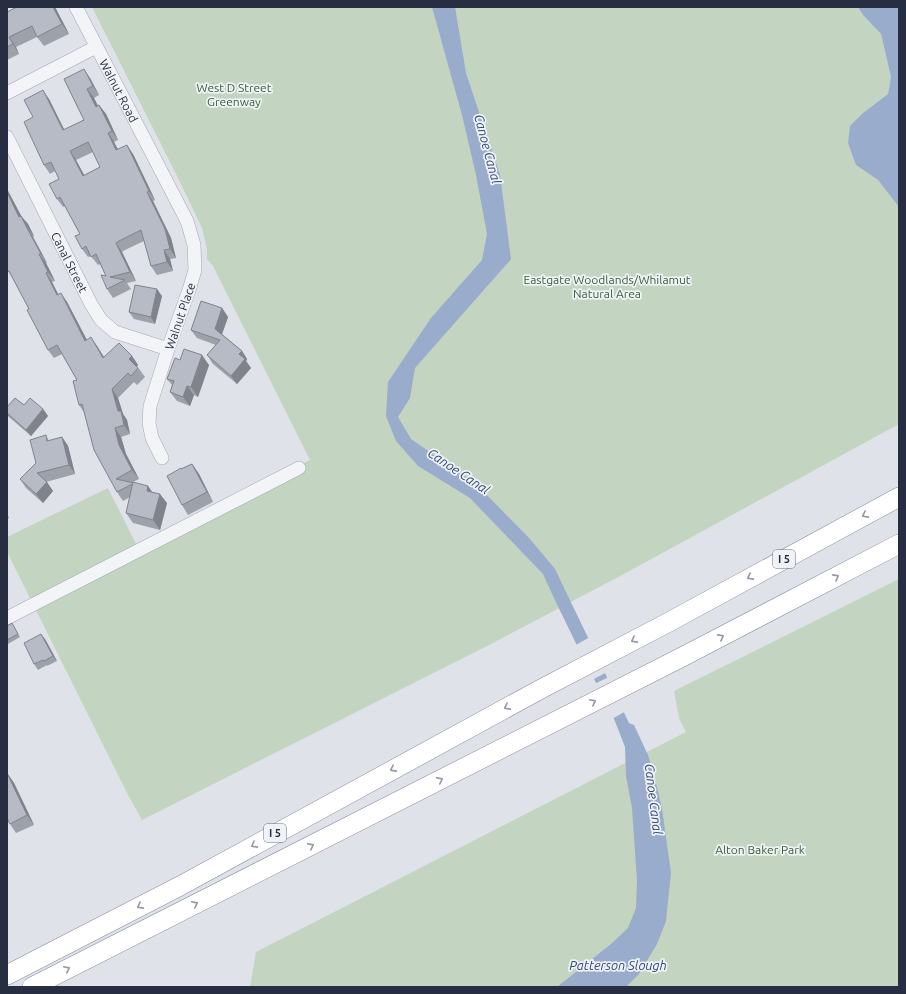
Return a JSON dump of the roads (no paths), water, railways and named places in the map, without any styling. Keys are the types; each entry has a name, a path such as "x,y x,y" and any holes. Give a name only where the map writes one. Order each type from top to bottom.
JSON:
{"highway":[{"name":"I 5","path":"7,975 180,886 541,689 669,622 899,497"},
{"name":"I 5","path":"32,987 559,720 899,544"}],"street":[{"name":"Walnut Road","path":"76,7 162,175"},
{"path":"7,93 96,47"},
{"name":"Canal Street","path":"7,137 91,304 101,320 115,332 168,349"},
{"name":"Walnut Place","path":"162,175 187,221 194,245 195,270 150,406 149,424 152,438 162,458"},
{"path":"7,618 299,468"}],"water":[{"path":"432,7 455,7 466,73 500,175 511,259 415,368 410,398 398,417 411,439 476,484 530,539 555,569 629,723 634,725 648,755 662,809 671,873 666,921 657,944 639,974 626,987 557,987 611,944 628,928 636,908 637,881 632,808 626,776 625,747 611,711 585,662 543,574 470,498 418,466 396,441 386,416 388,382 431,318 482,260 487,234 476,175 462,115"},
{"path":"858,7 899,7 899,207 878,180 856,165 848,143 850,126 863,113 888,94 891,77 881,34 863,15"}],"park label":[{"name":"West D Street Greenway","path":"234,94"},
{"name":"Eastgate Woodlands/Whilamut Natural Area","path":"607,286"},
{"name":"Alton Baker Park","path":"760,849"}],"water label":[{"name":"Canoe Canal","path":"488,149"},
{"name":"Canoe Canal","path":"459,471"},
{"name":"Canoe Canal","path":"654,799"},
{"name":"Patterson Slough","path":"618,965"}]}
